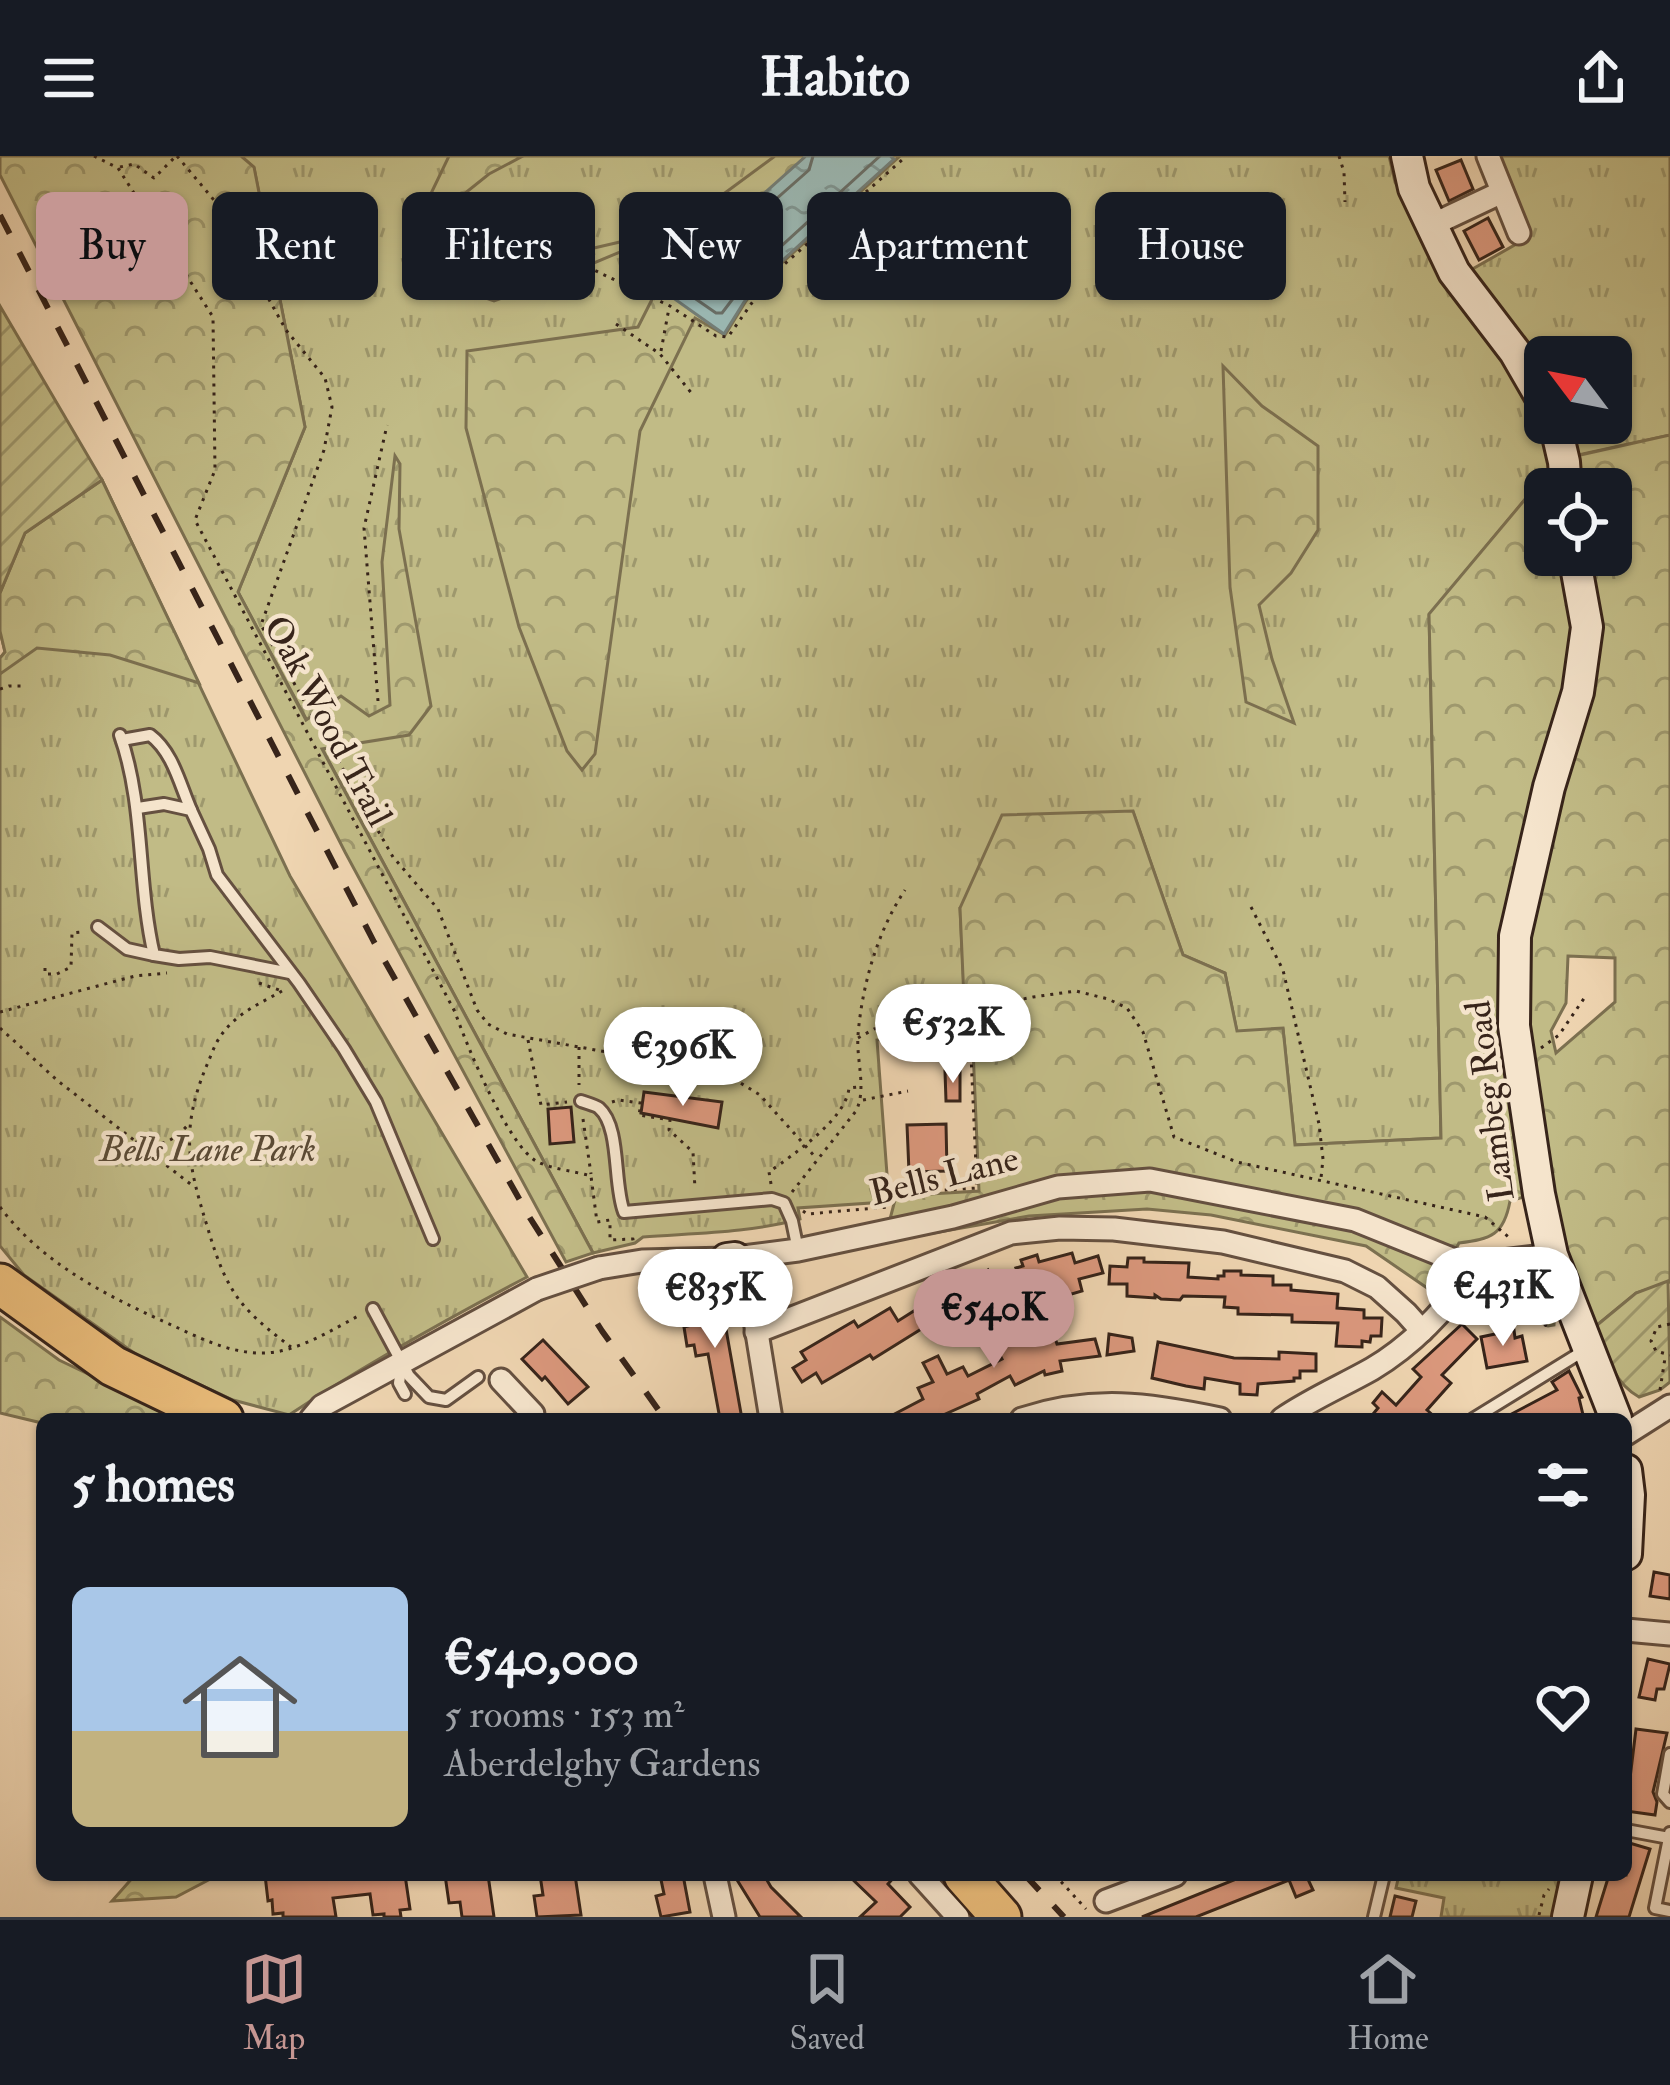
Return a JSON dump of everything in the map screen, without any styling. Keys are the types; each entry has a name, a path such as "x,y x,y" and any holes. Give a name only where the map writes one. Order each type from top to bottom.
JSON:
{"highway":[{"path":"0,1284 113,1366 211,1413"},
{"path":"969,1881 1001,1917"}],"main road":[{"path":"1407,156 1414,188 1454,272 1524,368"},
{"name":"Lambeg Road","path":"1578,576 1587,627 1578,692 1549,787 1515,936 1514,1026 1539,1194 1541,1257 1585,1342 1614,1413"},
{"path":"1568,1917 1576,1881"}],"street":[{"path":"1488,156 1519,233"},
{"path":"1432,225 1502,192"},
{"name":"Bells Lane","path":"316,1413 537,1289 599,1268 798,1250 952,1217 1058,1187 1150,1180 1355,1220 1459,1262 1541,1257"},
{"path":"756,1332 1011,1233 1060,1228 1114,1229 1223,1243 1345,1271 1377,1287 1422,1331"},
{"path":"731,1258 752,1302 770,1413"},
{"path":"1291,1413 1374,1368 1422,1331 1454,1300 1478,1264"},
{"path":"501,1380 532,1413"},
{"path":"1051,1413 1100,1402 1194,1413"},
{"path":"1632,1430 1670,1407"},
{"path":"1632,1631 1670,1634"},
{"path":"716,1881 724,1917"},
{"path":"925,1881 958,1917"},
{"path":"1086,1902 1155,1881"}],"lane":[{"path":"154,955 138,808 121,737 150,735 160,742 217,875 344,1048 376,1102 434,1239"},
{"path":"138,808 164,804 191,810"},
{"path":"98,927 127,949 179,958 209,957 290,973"},
{"path":"581,1101 598,1107 611,1127 618,1198 624,1212 782,1204 798,1250"},
{"path":"373,1309 402,1364 429,1397 446,1400 478,1377"},
{"path":"1482,1413 1585,1342"},
{"path":"402,1364 399,1383 405,1394"},
{"path":"1670,1754 1663,1794 1670,1802"},
{"path":"1632,1831 1670,1835 1655,1908 1670,1911"},
{"path":"1374,1917 1383,1881"}],"path":[{"path":"94,156 118,167 134,164 154,178 177,156 229,218 286,330 325,378 332,407 324,450 261,625 394,856 438,909 477,1010 488,1024 508,1034 734,1078 760,1095 817,1159"},
{"path":"1339,156 1345,172 1345,202"},
{"path":"595,271 670,306 716,336 728,337 770,277 902,160"},
{"name":"Oak Wood Trail","path":"118,167 213,317 215,470 195,520 455,1012 471,1058 509,1128 533,1160 591,1176"},
{"path":"660,354 670,306"},
{"path":"616,324 660,354 693,395"},
{"path":"378,701 364,528 387,425"},
{"path":"0,689 24,686"},
{"path":"782,1204 861,1101 858,1038 867,979 890,912 905,890"},
{"path":"1251,907 1283,970 1298,1027 1319,1124 1321,1180"},
{"path":"46,968 45,974 57,974 71,967 72,933"},
{"path":"0,1012 135,976 171,973"},
{"path":"260,984 282,991 241,1014 221,1035 188,1125 189,1158 214,1249 232,1292 291,1347"},
{"path":"858,1038 874,1029 1076,992 1108,999 1126,1008 1143,1032 1174,1137 1237,1162 1485,1216 1541,1257"},
{"path":"1520,1064 1559,1035 1587,994"},
{"path":"782,1204 807,1214 888,1207 892,1193 977,1189 969,1009"},
{"path":"0,1028 58,1081 195,1187"},
{"path":"528,1038 541,1105 581,1101"},
{"path":"579,1046 577,1066 597,1222 610,1220 610,1240 633,1238 633,1242"},
{"path":"782,1204 769,1172 843,1107 849,1088 860,1086"},
{"path":"861,1101 908,1091"},
{"path":"598,1107 618,1100 640,1103 639,1115 670,1120 669,1130 693,1151 696,1205"},
{"path":"133,1142 155,1147 172,1142 188,1125"},
{"path":"0,1207 70,1274 123,1304 218,1346 266,1353 291,1347 373,1309"},
{"path":"1465,1284 1545,1327 1585,1342"},
{"path":"1670,1324 1657,1327 1651,1336 1656,1351 1668,1355 1660,1390 1670,1407"},
{"path":"1062,1881 1086,1902"}],"green space":[{"path":"0,156 241,156 254,167 259,192 212,192 212,300 280,300 305,427 238,592 306,720 341,696 369,716 390,705 382,562 395,456 400,464 399,529 431,706 409,735 322,749 593,1253 566,1262 345,852 64,300 188,300 188,192 36,192 36,246 0,175"},
{"path":"241,156 1389,156 1395,182 1524,399 1524,444 1549,444 1558,460 1551,468 1524,468 1524,501 1429,615 1441,1138 1295,1145 1283,1029 1237,1032 1225,973 1183,955 1133,812 960,908 966,1030 877,1040 888,1188 885,1202 798,1208 800,1219 781,1224 643,1237 593,1253 238,592 305,427 280,300 378,300 378,192 259,192 254,168"},
{"path":"449,156 523,156 466,192 432,192"},
{"path":"775,156 806,156 775,192 726,192"},
{"path":"890,156 900,156 857,192 893,159"},
{"path":"1498,156 1670,156 1670,435 1632,443 1632,336 1524,336 1524,352 1469,271 1527,238"},
{"path":"619,242 619,252 595,262 595,248"},
{"path":"652,300 747,300 725,335 695,318 640,431 595,754 582,770 567,751 519,627 466,428 467,351 638,327"},
{"path":"0,306 102,480 25,533 0,593"},
{"path":"1223,366 1262,406 1318,446 1318,530 1291,573 1259,605 1294,723 1246,702 1230,587"},
{"path":"1670,435 1670,1282 1636,1293 1596,1326 1567,1254 1550,1189 1510,1201 1494,1233 1459,1243 1433,1292 1366,1246 1211,1215 1147,1209 1029,1216 894,1240 890,1219 896,1196 979,1191 971,1001 964,1000 960,908 1002,815 1133,811 1183,955 1225,973 1237,1031 1283,1028 1295,1145 1441,1138 1429,614 1524,501 1524,576 1632,576 1632,468 1551,468 1558,460","holes":["1568,956 1615,958 1615,1002 1556,1053 1551,1031 1566,1003"]},
{"path":"1568,444 1629,444 1569,457"},
{"name":"Bells Lane Park","path":"102,480 290,876 527,1277 292,1413 233,1400 137,1355 24,1275 0,1246 0,658 5,652 0,593"},
{"path":"102,480 199,683 110,655 37,648 0,674 5,652 0,593 25,533"},
{"path":"1668,1281 1670,1382 1639,1397 1616,1375 1596,1326 1636,1293"},
{"path":"1520,1283 1549,1305 1554,1325 1508,1305"},
{"path":"0,1317 59,1360 169,1413 36,1413 36,1422 0,1413"},
{"path":"130,1881 207,1881 176,1897 112,1901"},
{"path":"1398,1881 1561,1881 1553,1917 1441,1917 1444,1898 1396,1888"}],"water":[{"path":"806,156 894,159 858,192 807,192 807,238 783,260 783,192 766,192"},
{"path":"676,300 746,300 724,334"}],"building":[{"path":"1461,160 1473,189 1449,201 1436,170"},
{"path":"1488,218 1503,247 1479,260 1464,231"},
{"path":"945,1071 960,1071 960,1101 946,1101"},
{"path":"644,1092 722,1102 718,1128 641,1113"},
{"path":"571,1107 574,1142 550,1144 548,1109"},
{"path":"946,1124 947,1171 909,1172 907,1125"},
{"path":"1072,1253 1075,1263 1098,1256 1103,1273 1079,1279 1082,1291 1065,1296 1062,1286 1016,1301 1011,1286 975,1311 984,1324 971,1334 958,1316 944,1325 939,1318 873,1359 870,1355 822,1383 816,1373 802,1382 793,1368 806,1360 801,1352 854,1321 858,1327 890,1308 898,1321 928,1302 923,1295 941,1283 945,1289 968,1273 973,1281 988,1270 993,1278 1017,1270 1023,1266 1021,1260 1037,1255 1039,1262"},
{"path":"1128,1258 1189,1263 1188,1277 1218,1279 1224,1271 1241,1271 1241,1275 1273,1276 1273,1285 1291,1285 1291,1290 1338,1294 1337,1308 1364,1310 1364,1318 1382,1318 1381,1336 1362,1341 1362,1347 1336,1346 1338,1323 1292,1322 1292,1315 1238,1314 1238,1308 1224,1307 1225,1297 1127,1296 1127,1284 1109,1284 1110,1266 1127,1267"},
{"path":"709,1289 712,1303 721,1301 741,1413 719,1413 708,1354 696,1356 694,1345 687,1346 684,1327 692,1325 688,1309 698,1307 694,1292"},
{"path":"1020,1321 1030,1341 1054,1335 1057,1344 1095,1339 1100,1356 1060,1361 1062,1371 1045,1375 1044,1371 1015,1385 1010,1376 977,1394 979,1399 948,1413 896,1413 923,1399 918,1388 933,1382 923,1363 938,1356 947,1374 963,1367 968,1376 1002,1359 990,1336"},
{"path":"1462,1324 1477,1339 1442,1375 1451,1383 1427,1410 1430,1413 1374,1413 1378,1408 1373,1403 1382,1392 1396,1405 1421,1377 1413,1369"},
{"path":"1514,1330 1515,1338 1522,1336 1527,1361 1487,1368 1481,1337"},
{"path":"1109,1334 1132,1338 1134,1351 1107,1355"},
{"path":"543,1340 588,1387 568,1404 522,1359"},
{"path":"1158,1342 1234,1358 1279,1359 1279,1352 1316,1354 1316,1371 1300,1371 1300,1378 1294,1381 1258,1384 1257,1395 1240,1394 1240,1384 1205,1378 1204,1389 1186,1386 1152,1378"},
{"path":"1569,1371 1582,1397 1583,1413 1513,1413 1557,1390 1552,1382"},
{"path":"1654,1572 1670,1575 1670,1599 1650,1596"},
{"path":"1648,1659 1670,1664 1664,1689 1657,1689 1655,1700 1639,1697"},
{"path":"1636,1729 1667,1733 1653,1792 1655,1815 1632,1812"},
{"path":"1632,1844 1650,1849 1629,1917 1596,1917 1607,1881 1632,1881"},
{"path":"266,1881 406,1881 410,1909 400,1910 401,1917 373,1915 370,1894 333,1898 336,1917 283,1917 283,1913 273,1914 272,1900 268,1901"},
{"path":"446,1881 489,1881 494,1917 462,1917 460,1902 449,1903"},
{"path":"541,1881 576,1881 581,1915 537,1917 534,1896 543,1895"},
{"path":"661,1881 684,1881 690,1912 661,1917 656,1896 664,1894"},
{"path":"738,1881 768,1881 801,1917 760,1917"},
{"path":"854,1881 891,1881 888,1884 910,1907 900,1917 860,1917 876,1902"},
{"path":"1231,1881 1286,1881 1196,1917 1142,1917"},
{"path":"1289,1881 1309,1881 1313,1890 1296,1897"},
{"path":"1395,1896 1416,1901 1412,1917 1390,1917"}],"railway":[{"path":"0,215 374,942 530,1218 661,1413"},
{"path":"1031,1881 1064,1917"}]}
